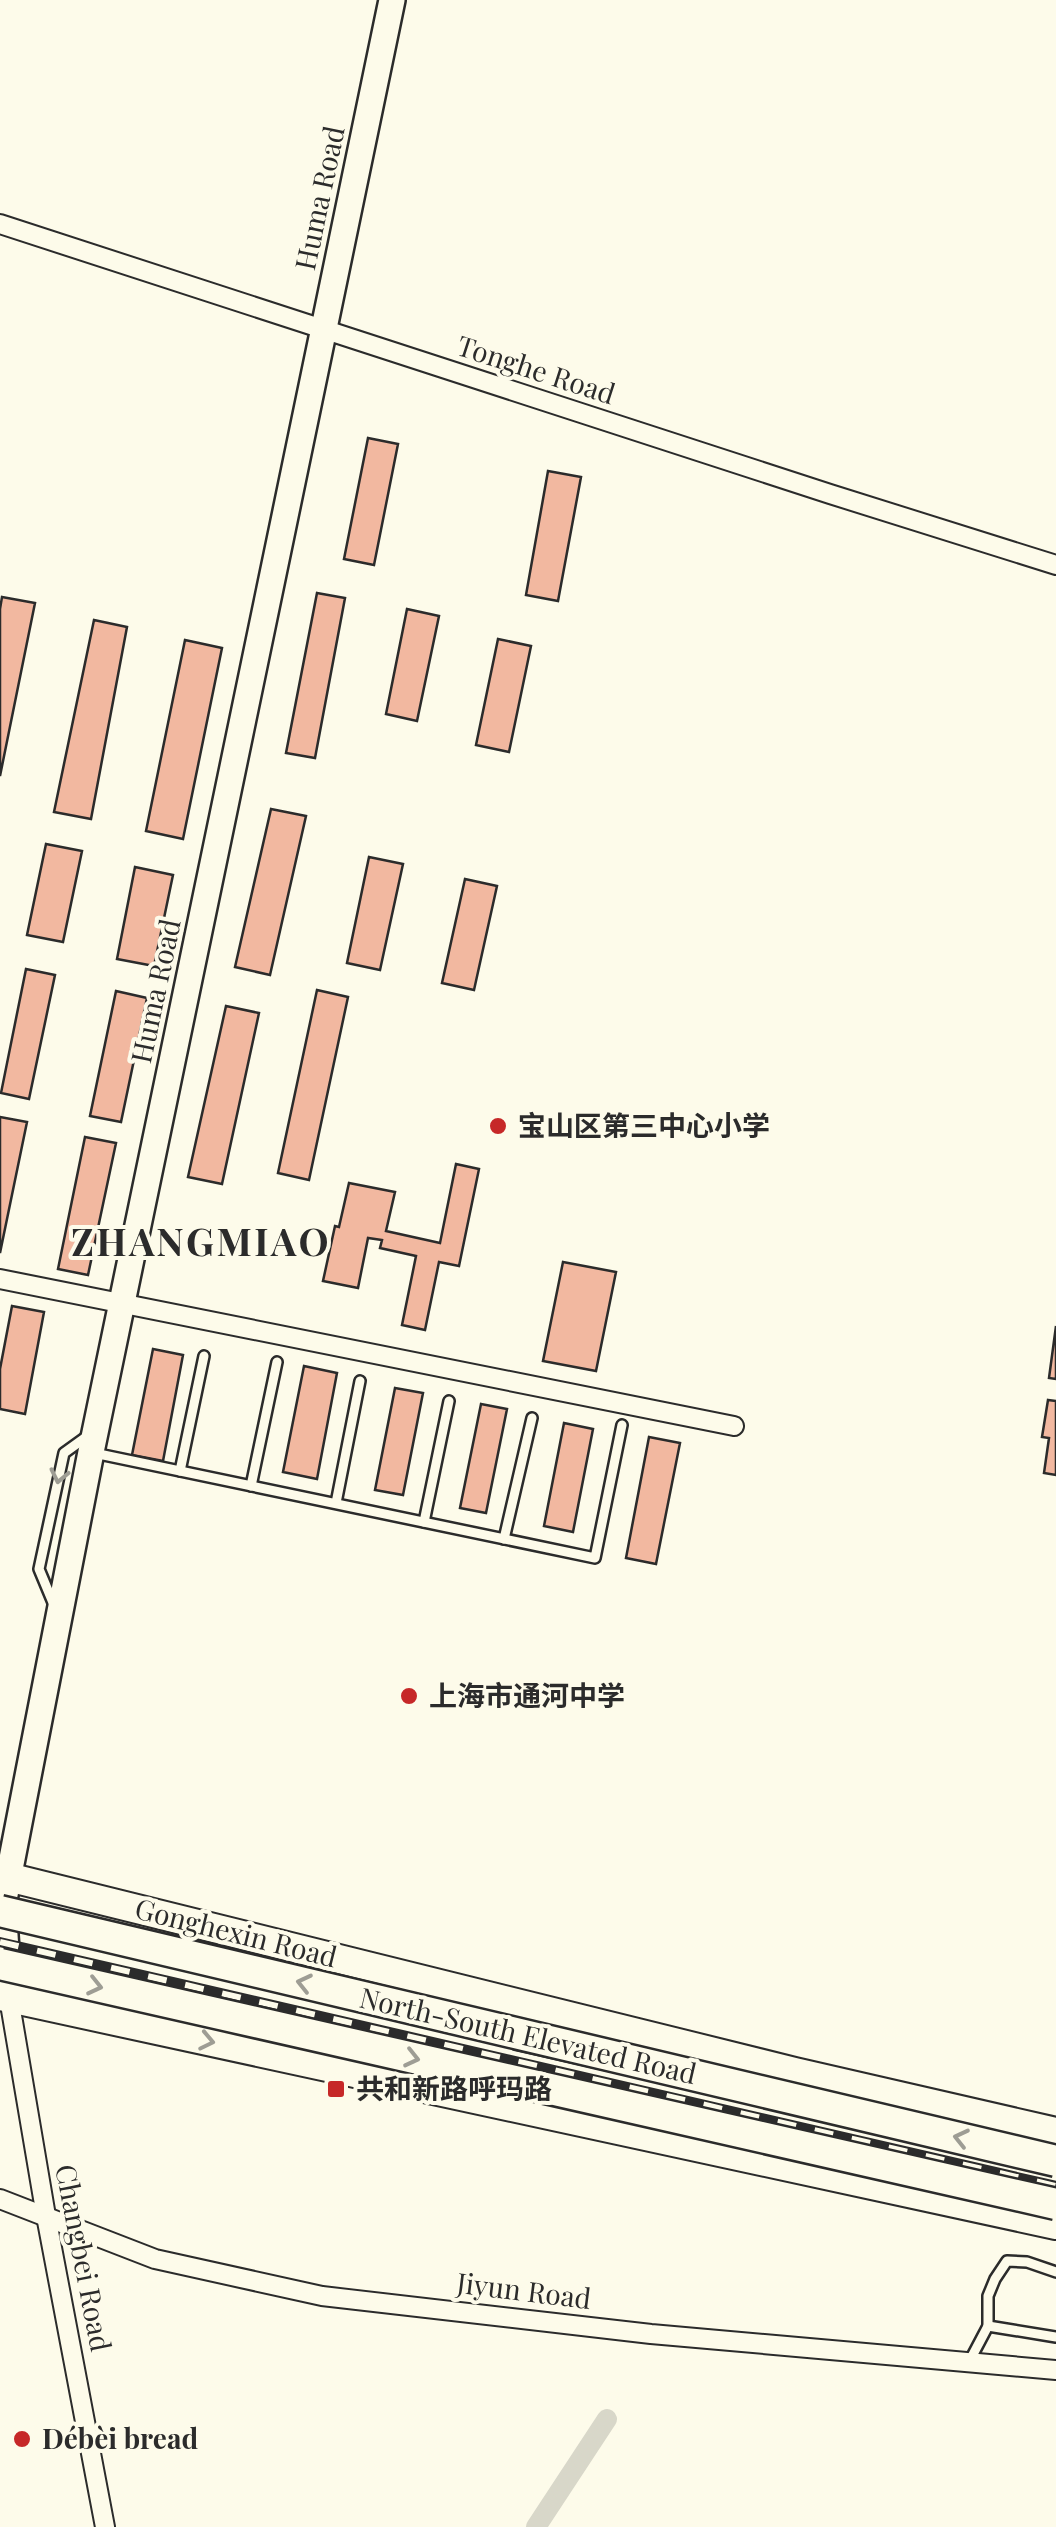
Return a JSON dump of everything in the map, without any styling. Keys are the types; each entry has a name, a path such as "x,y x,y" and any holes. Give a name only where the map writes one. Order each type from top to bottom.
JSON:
{"highway":[{"name":"North-South Elevated Road","path":"0,1911 1056,2161"},
{"name":"North-South Elevated Road","path":"0,1964 1056,2204"}],"main road":[{"name":"Gonghexin Road","path":"5,1876 795,2072 1056,2132"},
{"path":"380,1968 430,1966 1056,2115"},
{"path":"3,2005 354,2072 1056,2225"},
{"path":"354,2072 420,2100 1056,2242"}],"street":[{"name":"Huma Road","path":"3,2005 5,1876 392,0"},
{"name":"Tonghe Road","path":"0,224 1056,565"},
{"path":"0,1279 734,1426"},
{"name":"Changbei Road","path":"3,2005 105,2527"},
{"name":"Jiyun Road","path":"0,2198 155,2259 322,2296 651,2334 1056,2370"}],"lane":[{"path":"180,1471 204,1356"},
{"path":"251,1486 277,1362"},
{"path":"336,1504 360,1382"},
{"path":"424,1522 449,1401"},
{"path":"504,1539 532,1418"},
{"path":"93,1442 180,1471 595,1558 622,1425"},
{"path":"968,2362 988,2326 988,2296 1007,2261 1027,2262 1056,2272"},
{"path":"988,2326 1056,2337"}],"building":[{"path":"368,438 398,444 374,565 344,559"},
{"path":"548,471 581,477 558,601 526,595"},
{"path":"317,593 345,598 315,758 286,753"},
{"path":"2,597 35,603 0,776 0,609"},
{"path":"407,609 439,616 417,721 386,714"},
{"path":"94,620 127,627 91,819 54,812"},
{"path":"498,639 531,646 509,752 476,745"},
{"path":"185,640 222,648 183,839 146,831"},
{"path":"271,809 306,816 270,975 235,967"},
{"path":"46,844 82,851 63,942 27,935"},
{"path":"369,857 403,864 380,970 347,963"},
{"path":"135,867 173,875 154,966 117,959"},
{"path":"465,879 497,886 474,990 442,983"},
{"path":"26,969 55,975 29,1099 1,1093"},
{"path":"317,990 348,997 309,1180 278,1173"},
{"path":"116,991 147,998 121,1122 90,1116"},
{"path":"226,1006 259,1013 222,1184 188,1177"},
{"path":"0,1117 27,1122 0,1253"},
{"path":"85,1137 116,1143 88,1275 58,1269"},
{"path":"456,1164 479,1169 459,1266 439,1262 425,1330 402,1325 416,1256 380,1248 382,1240 368,1238 358,1288 323,1281 349,1183 395,1192 386,1231 440,1243"},
{"path":"563,1262 616,1272 596,1371 543,1361"},
{"path":"12,1306 44,1312 25,1414 0,1409 0,1369"},
{"path":"1056,1326 1056,1379 1049,1378"},
{"path":"153,1349 183,1355 163,1461 132,1455"},
{"path":"304,1366 337,1373 317,1479 283,1472"},
{"path":"395,1388 423,1393 403,1495 375,1490"},
{"path":"1048,1400 1056,1401 1056,1475 1044,1473 1049,1438 1042,1437"},
{"path":"481,1404 507,1409 486,1513 460,1508"},
{"path":"564,1423 593,1429 573,1532 544,1526"},
{"path":"649,1437 680,1443 656,1564 626,1558"}],"waterway":[{"path":"536,2527 607,2419"}],"railway":[{"path":"0,1942 1056,2186"},
{"path":"515,2046 1056,2168"}],"place":[{"name":"宝山区第三中心小学","path":"498,1126"},
{"name":"上海市通河中学","path":"409,1696"},
{"name":"共和新路呼玛路","path":"336,2089"},
{"name":"Débèi bread","path":"22,2439"}],"district":[{"name":"ZHANGMIAO","path":"201,1243"}]}
